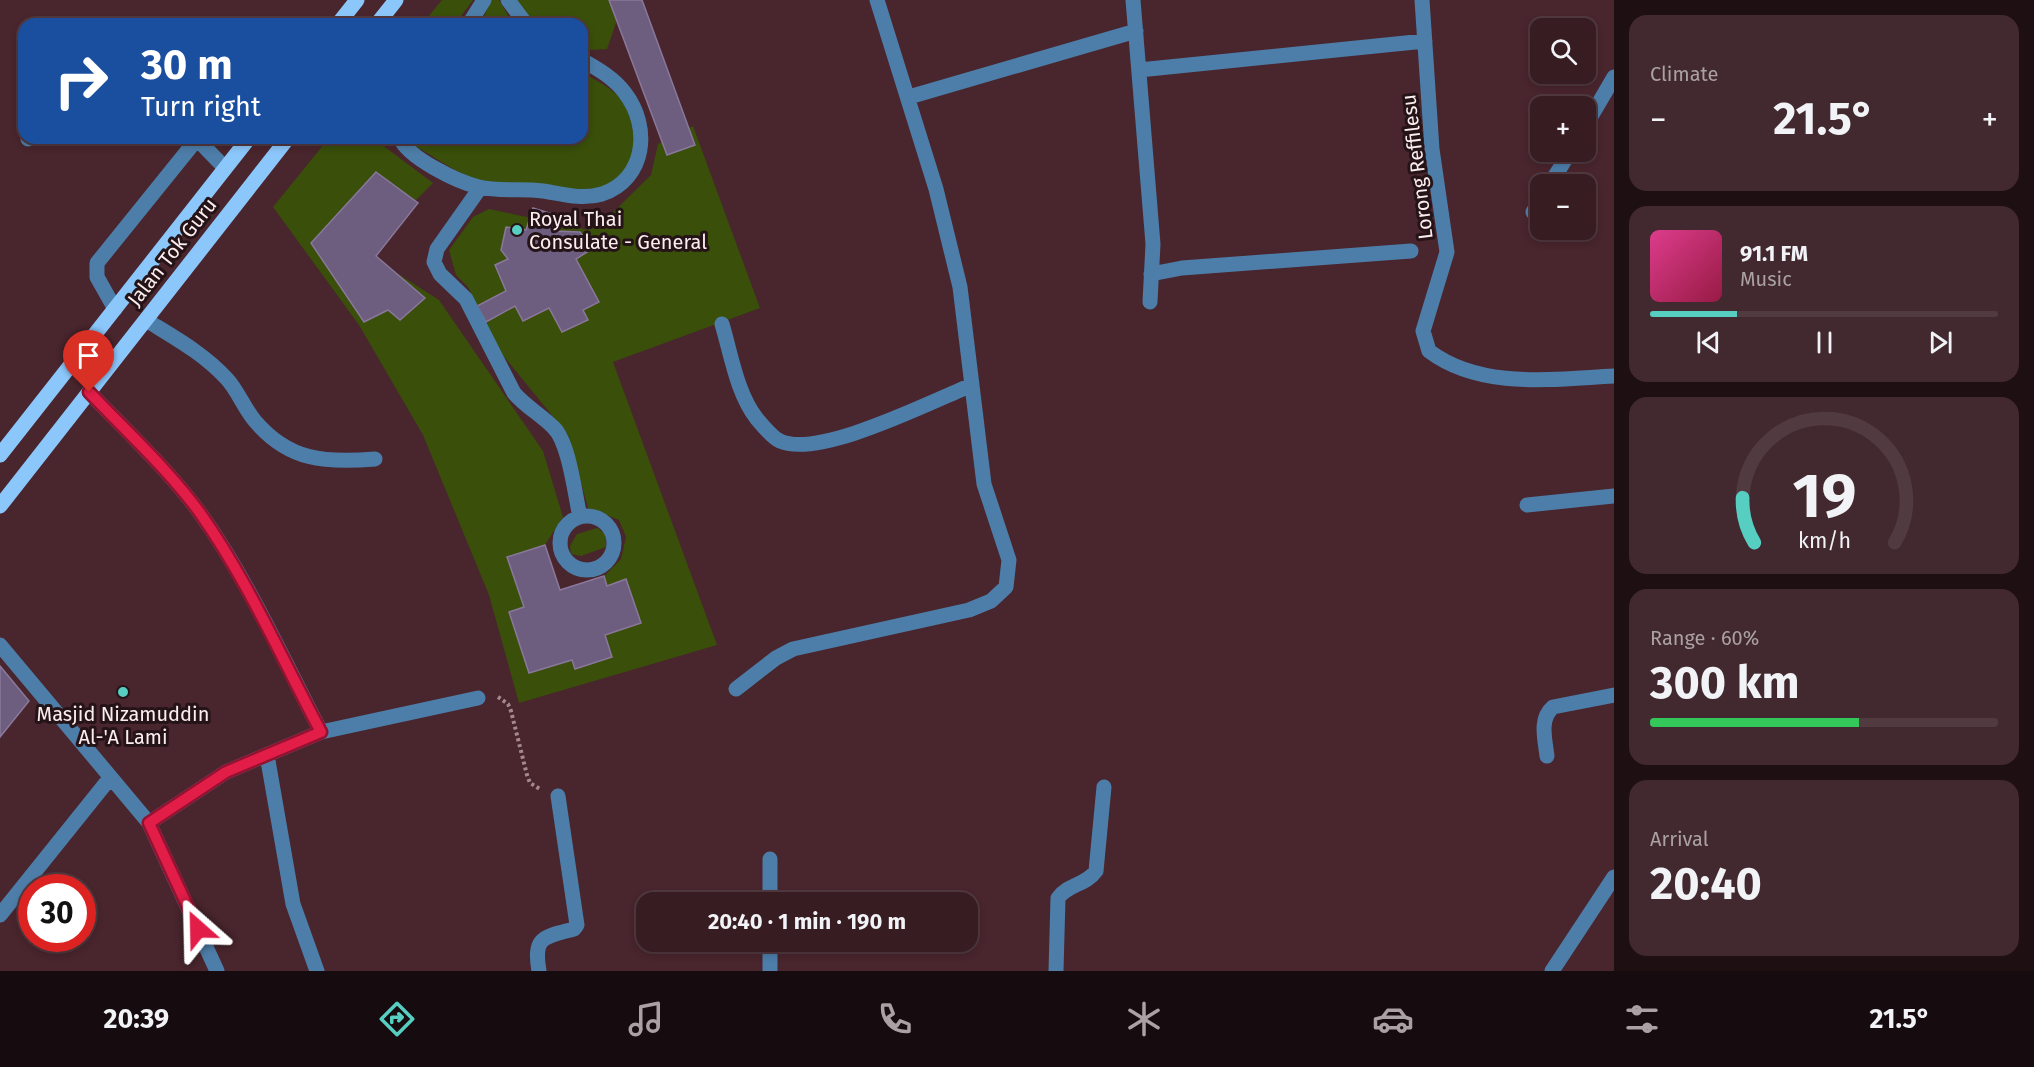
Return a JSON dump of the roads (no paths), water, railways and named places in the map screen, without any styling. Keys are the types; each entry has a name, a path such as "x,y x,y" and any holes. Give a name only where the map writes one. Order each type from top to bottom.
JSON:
{"main road":[{"path":"343,18 357,0"},
{"path":"382,18 396,0"},
{"name":"Jalan Tok Guru","path":"0,455 244,144"},
{"name":"Jalan Tok Guru","path":"0,506 283,144"}],"street":[{"path":"473,18 484,0"},
{"path":"508,0 522,18"},
{"path":"736,689 776,658 793,650 969,610 991,601 1006,587 1009,560 984,484 960,287 936,189 877,0"},
{"path":"1133,0 1153,244 1150,302"},
{"name":"Lorong Reffilesu","path":"1422,0 1432,149 1448,252 1423,331 1429,351 1461,368 1495,377 1538,380 1614,376"},
{"path":"909,97 1136,31"},
{"path":"1139,70 1425,41"},
{"path":"404,144 410,154 480,188 541,191 576,197 600,195 620,186 634,171 640,150 640,126 635,108 624,91 606,74 588,64"},
{"path":"1596,108 1614,77"},
{"path":"115,309 97,276 97,263 192,144"},
{"path":"201,144 225,168"},
{"path":"480,188 437,249 434,262 440,274 466,299 514,393 525,406 555,428 564,447 580,517"},
{"path":"1152,274 1182,268 1411,251"},
{"path":"146,320 202,354 229,381 254,419 276,443 307,457 339,461 375,459"},
{"path":"722,324 742,389 756,418 780,441 812,444 846,438 972,385"},
{"path":"89,392 154,460 200,513 245,587 321,732"},
{"path":"1527,504 1614,496"},
{"path":"0,645 149,823 217,971"},
{"path":"1547,756 1544,724 1548,711 1553,707 1614,695"},
{"path":"149,823 226,772 321,732 478,698"},
{"path":"267,755 293,904 317,971"},
{"path":"0,915 110,778"},
{"path":"1056,971 1058,897 1069,887 1092,877 1096,871 1104,787"},
{"path":"539,971 536,955 539,942 544,937 577,925 558,796"},
{"path":"770,858 770,892"},
{"path":"1552,971 1614,877"},
{"path":"770,952 770,971"}],"place":[{"name":"Royal Thai Consulate - General","path":"517,230"},
{"name":"Masjid Nizamuddin Al-'A Lami","path":"123,692"}]}
